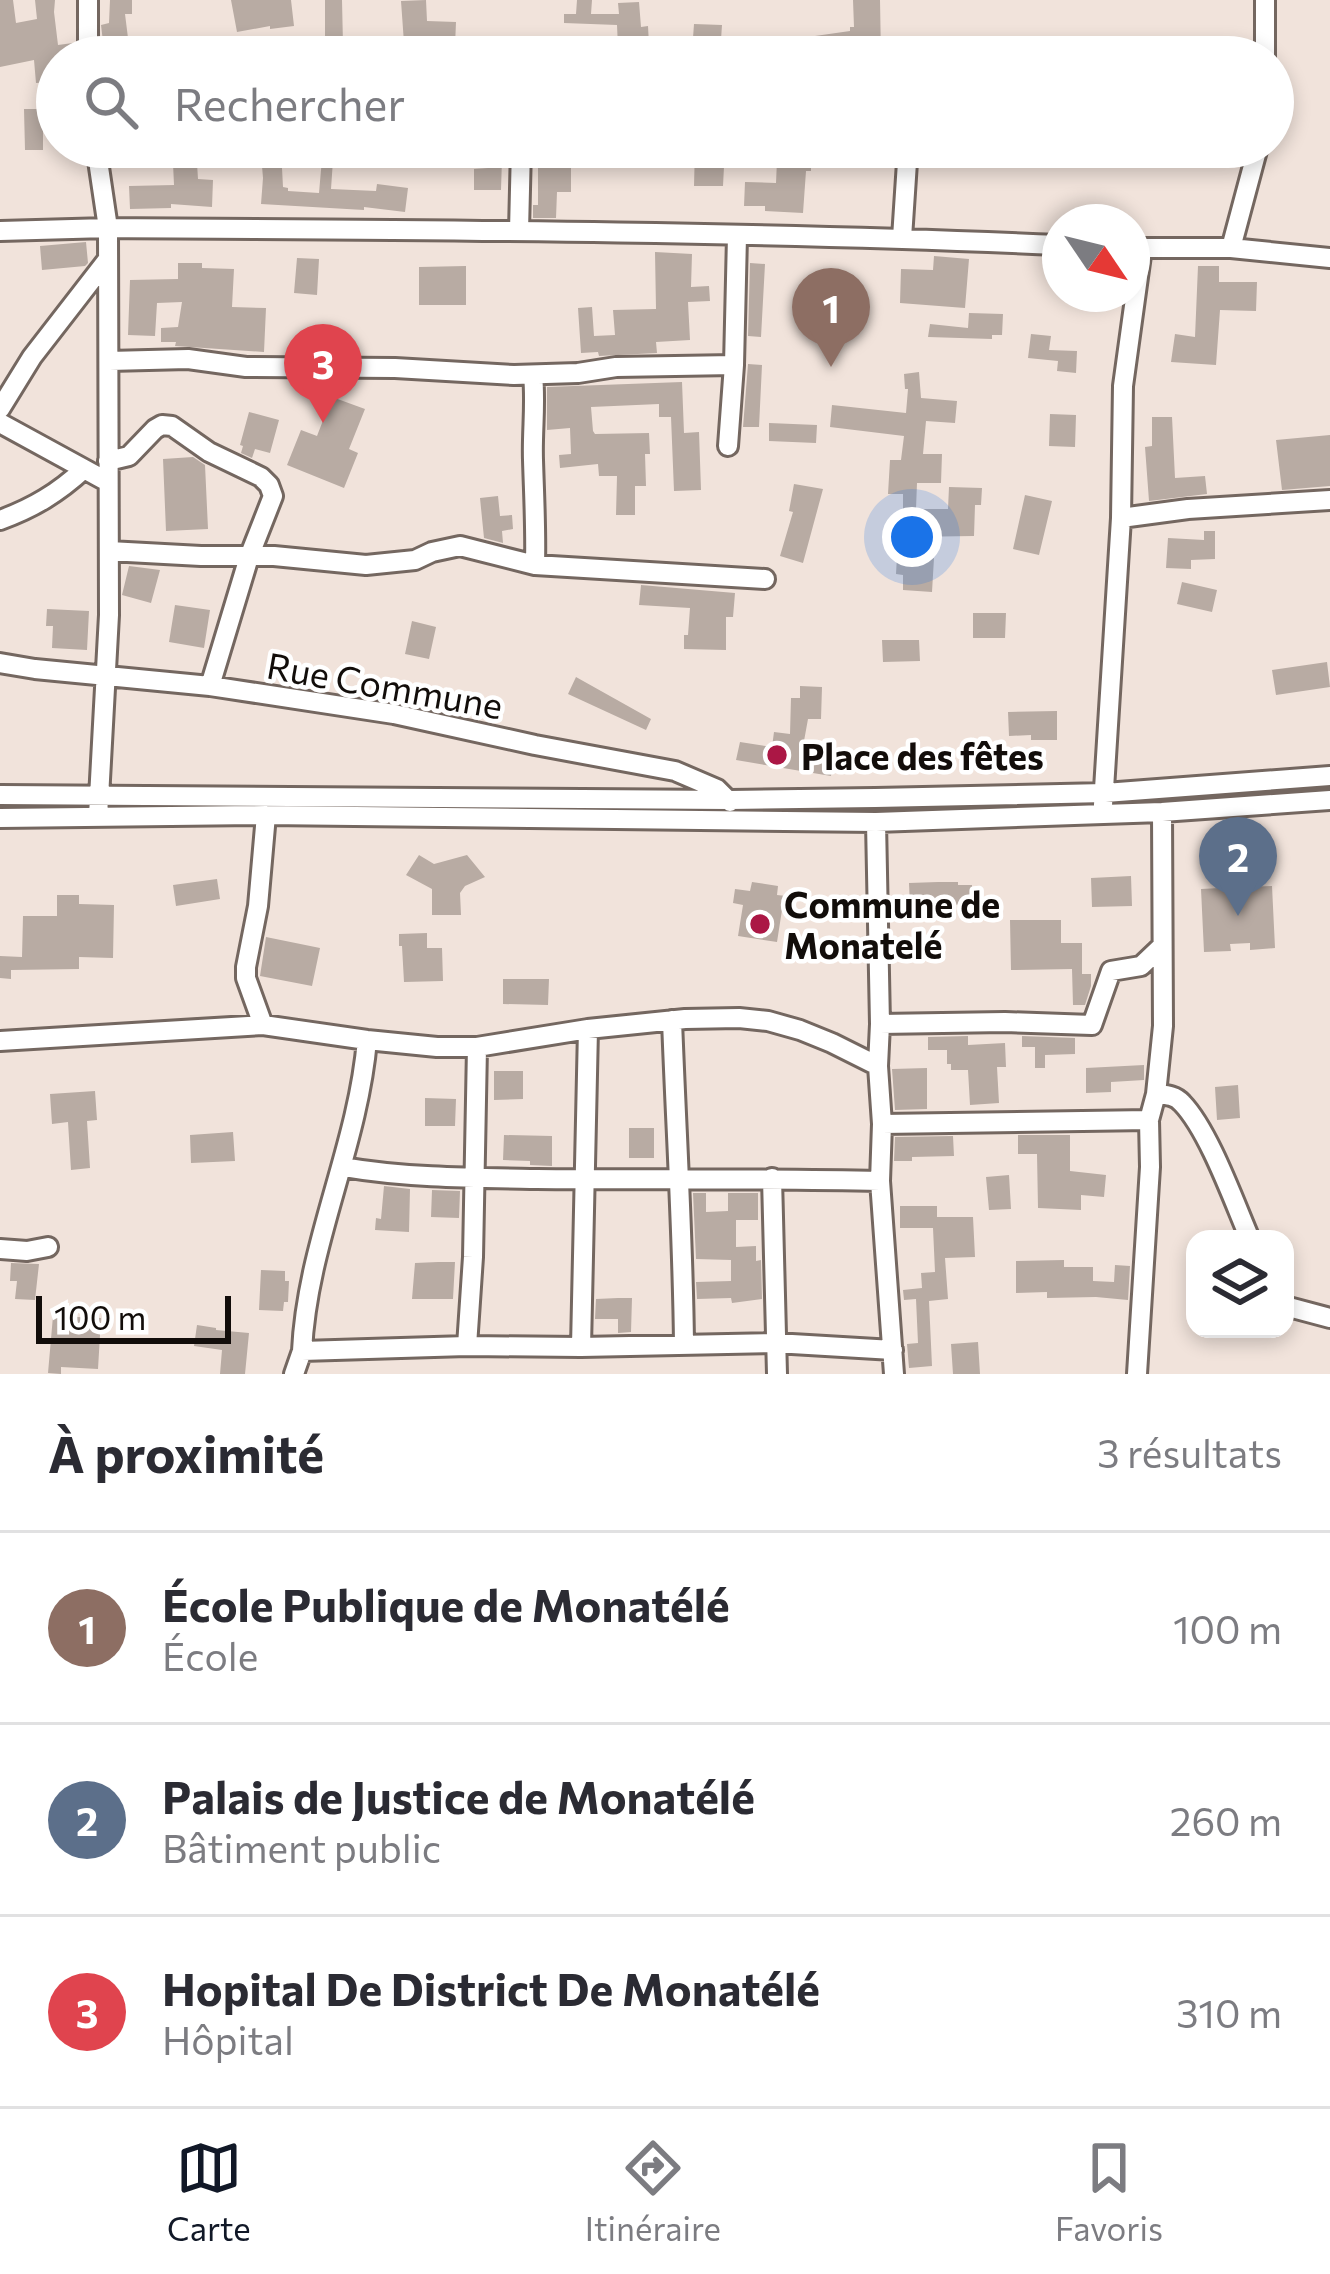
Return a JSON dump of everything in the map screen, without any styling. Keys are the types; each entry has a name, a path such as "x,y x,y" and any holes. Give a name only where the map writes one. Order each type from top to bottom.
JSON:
{"street":[{"path":"88,0 88,36"},
{"path":"1264,36 1265,0"},
{"path":"99,168 108,228 109,551 108,675 99,806"},
{"path":"519,231 520,168"},
{"path":"902,238 907,168"},
{"path":"1231,248 1252,168"},
{"path":"0,231 519,231 1042,243"},
{"path":"728,446 737,236"},
{"path":"1150,248 1231,248 1330,258"},
{"path":"0,409 32,357 108,259"},
{"path":"1102,813 1131,312"},
{"path":"109,361 188,358 246,368 394,368 533,375 616,367 734,365"},
{"path":"533,375 535,565"},
{"path":"0,423 108,482"},
{"path":"108,461 125,458 155,428 172,426 269,485 273,496 248,557 210,686"},
{"path":"0,520 43,502 84,469"},
{"path":"1121,518 1330,500"},
{"path":"109,551 274,556 366,565 416,560 460,546 535,565 765,579"},
{"name":"Rue Commune","path":"0,663 210,686 394,714 675,771 698,778 729,810"},
{"path":"0,795 266,815 436,808 729,810 1105,793 1330,776"},
{"path":"0,818 259,795 436,808"},
{"path":"729,810 876,822 1162,812 1330,800"},
{"path":"1137,1374 1150,1120 1163,1026 1162,812"},
{"path":"263,1025 246,978 266,815"},
{"path":"876,822 880,1181 894,1374"},
{"path":"880,1024 1092,1025 1111,971 1141,966 1161,946"},
{"path":"0,1041 263,1025 367,1040 477,1048 589,1029 739,1018 768,1021 832,1042 878,1066"},
{"path":"672,1021 684,1345"},
{"path":"580,1347 589,1029"},
{"path":"294,1374 302,1351 310,1282 357,1111 367,1040"},
{"path":"467,1346 477,1048"},
{"path":"1156,1094 1183,1103 1246,1230"},
{"path":"882,1124 1150,1120"},
{"path":"343,1167 381,1174 473,1178 880,1181"},
{"path":"772,1178 777,1374"},
{"path":"0,1249 48,1247"},
{"path":"1294,1308 1330,1318"},
{"path":"302,1351 776,1343 893,1350"}],"building":[{"path":"0,0 13,0 16,23 37,19 35,0 55,0 57,36 36,36 36,83 34,60 0,67"},
{"path":"110,0 132,0 132,14 125,14 128,36 102,36 101,25 109,23"},
{"path":"231,0 291,0 294,26 237,32"},
{"path":"325,0 342,0 343,36 325,36"},
{"path":"426,0 427,21 456,22 455,36 404,36 401,1"},
{"path":"577,0 592,0 591,14 619,14 618,3 639,2 641,27 648,26 649,36 618,36 617,25 564,23 564,14 576,14"},
{"path":"853,0 880,0 881,36 815,36 850,31"},
{"path":"694,24 722,25 721,36 693,36"},
{"path":"24,109 36,109 36,150 25,150"},
{"path":"173,168 197,168 198,179 213,180 212,207 171,204 171,208 130,209 129,186 174,185"},
{"path":"262,168 282,168 283,187 288,191 319,193 321,168 332,168 331,189 376,191 377,184 408,188 405,212 261,204"},
{"path":"502,168 501,190 474,190 474,169"},
{"path":"538,168 571,168 571,192 557,192 556,218 533,218 533,205 538,205"},
{"path":"694,168 724,168 723,186 694,186"},
{"path":"777,168 811,168 806,171 803,213 744,206 745,182 776,183"},
{"path":"86,242 85,266 42,270 40,246"},
{"path":"655,252 692,254 691,287 709,286 710,301 688,302 690,340 656,342 657,353 581,353 578,308 592,307 594,336 615,335 613,310 656,309"},
{"path":"934,256 969,259 965,308 900,303 901,269 933,270"},
{"path":"297,258 319,259 317,295 294,293"},
{"path":"178,263 234,269 232,307 266,308 264,352 161,342 161,328 178,327 182,302 157,303 155,336 128,335 130,280 178,279"},
{"path":"750,263 765,264 761,337 748,336"},
{"path":"466,266 466,305 419,305 419,267"},
{"path":"1198,266 1219,266 1219,282 1257,282 1256,311 1220,310 1216,365 1171,362 1175,334 1195,337"},
{"path":"969,313 1003,314 1002,335 992,335 992,339 928,337 930,324 968,328"},
{"path":"1031,334 1051,336 1049,350 1077,351 1076,373 1057,371 1058,361 1028,358"},
{"path":"748,364 762,365 759,427 743,427"},
{"path":"919,372 921,398 957,401 955,423 926,421 923,454 942,454 941,483 917,483 916,509 948,509 949,487 982,488 981,505 975,505 974,536 908,537 903,494 888,494 890,460 901,460 904,436 830,427 832,405 906,413 904,374"},
{"path":"682,382 684,433 699,432 701,490 674,491 671,417 659,417 659,404 591,407 595,434 649,433 646,486 635,486 635,515 616,515 617,476 599,476 598,464 560,468 559,455 571,454 570,428 547,430 547,387"},
{"path":"332,397 365,409 349,449 358,453 344,488 287,465 301,430 317,436"},
{"path":"249,412 279,420 270,453 255,449 252,458 241,453 240,445"},
{"path":"1050,414 1076,415 1075,447 1049,446"},
{"path":"1152,417 1172,417 1175,478 1205,476 1207,494 1149,501 1145,447 1152,446"},
{"path":"769,423 817,425 816,443 769,441"},
{"path":"1330,435 1330,486 1282,490 1276,440"},
{"path":"193,457 205,465 208,529 166,531 163,459"},
{"path":"794,484 823,489 803,563 780,556 793,512 789,511"},
{"path":"1025,495 1052,501 1039,555 1013,549"},
{"path":"498,496 500,516 512,515 513,529 502,531 503,543 484,538 480,498"},
{"path":"1204,531 1215,531 1215,559 1191,560 1191,569 1166,568 1168,538 1204,540"},
{"path":"897,556 934,558 932,592 903,590 903,575 896,574"},
{"path":"129,566 160,570 151,603 122,595"},
{"path":"1182,582 1217,590 1212,612 1177,604"},
{"path":"641,585 735,593 733,617 726,617 726,650 684,649 690,608 639,605"},
{"path":"175,605 210,610 204,648 169,642"},
{"path":"47,609 89,611 87,650 52,648 53,626 46,626"},
{"path":"973,613 1006,613 1005,638 973,638"},
{"path":"412,621 436,627 429,659 405,654"},
{"path":"882,640 919,640 920,661 883,662"},
{"path":"1327,662 1330,687 1276,695 1272,670"},
{"path":"576,677 651,719 646,730 568,694"},
{"name":"Place des fêtes","path":"800,686 822,687 821,719 808,719 802,752 834,758 831,776 736,760 740,742 772,747 774,732 790,734 791,698 800,698"},
{"path":"1057,711 1057,740 1009,736 1008,712"},
{"path":"419,855 434,864 467,855 485,877 460,893 461,915 432,915 432,889 406,875"},
{"path":"1131,876 1132,906 1092,907 1091,878"},
{"path":"217,879 220,899 176,906 173,885"},
{"name":"Commune de Monatelé","path":"752,882 778,886 777,895 796,897 794,912 782,910 777,942 738,936 743,905 733,903 735,889 750,891"},
{"path":"1246,882 1246,887 1272,886 1275,948 1250,950 1250,943 1230,944 1231,951 1204,952 1201,889"},
{"path":"909,883 972,885 972,904 936,910 936,905 910,906"},
{"path":"57,895 79,895 79,904 114,905 113,958 79,957 79,969 11,970 11,979 0,978 0,956 22,957 23,916 57,916"},
{"path":"1010,920 1061,920 1061,943 1082,943 1082,974 1091,974 1085,1005 1073,1005 1072,969 1011,970"},
{"path":"427,933 427,948 442,948 443,981 404,982 399,934"},
{"path":"266,937 320,948 312,986 260,976"},
{"path":"503,979 549,979 548,1005 503,1004"},
{"path":"968,1036 968,1045 1005,1043 1006,1067 997,1067 999,1103 970,1105 968,1070 951,1070 947,1050 928,1050 928,1037"},
{"path":"1022,1036 1075,1038 1075,1054 1045,1055 1045,1068 1035,1068 1035,1047 1022,1047"},
{"path":"1144,1065 1144,1080 1111,1082 1111,1092 1086,1093 1086,1068"},
{"path":"927,1068 927,1109 895,1110 892,1069"},
{"path":"494,1071 523,1071 523,1099 494,1100"},
{"path":"1238,1085 1240,1118 1217,1120 1215,1087"},
{"path":"95,1091 97,1120 87,1121 90,1168 71,1170 68,1122 52,1124 50,1094"},
{"path":"425,1098 456,1099 455,1126 425,1126"},
{"path":"629,1128 654,1128 654,1158 629,1158"},
{"path":"233,1132 235,1161 191,1163 190,1135"},
{"path":"504,1135 552,1136 552,1166 503,1160"},
{"path":"1018,1135 1070,1135 1070,1171 1106,1175 1104,1197 1081,1195 1081,1210 1038,1208 1037,1154 1018,1154"},
{"path":"953,1136 954,1156 894,1161 895,1137"},
{"path":"1009,1175 1011,1209 989,1210 986,1177"},
{"path":"384,1186 410,1189 409,1232 375,1230 376,1218 381,1219"},
{"path":"432,1190 460,1191 459,1218 431,1217"},
{"path":"693,1193 706,1193 706,1212 728,1211 728,1193 758,1193 758,1220 736,1220 736,1247 756,1246 762,1299 732,1303 731,1298 697,1299 696,1282 731,1281 731,1260 696,1259"},
{"path":"900,1206 937,1206 937,1217 973,1217 975,1257 945,1258 948,1299 929,1301 932,1366 909,1368 907,1344 918,1343 916,1299 904,1300 903,1290 922,1288 921,1273 935,1272 933,1228 900,1228"},
{"path":"1064,1260 1064,1267 1093,1267 1093,1281 1114,1282 1115,1265 1130,1266 1128,1300 1016,1293 1016,1261"},
{"path":"455,1262 453,1299 412,1299 415,1263"},
{"path":"11,1263 39,1264 35,1300 15,1299 17,1281 10,1281"},
{"path":"261,1270 285,1271 288,1302 283,1311 259,1310"},
{"path":"632,1298 631,1332 618,1333 618,1319 595,1319 596,1299"},
{"path":"53,1316 101,1318 98,1369 61,1367 61,1374 48,1373"},
{"path":"197,1325 249,1333 245,1374 220,1374 222,1350 194,1346"},
{"path":"978,1342 980,1374 953,1374 951,1344"}],"place":[{"name":"École Publique de Monatélé","path":"831,367"},
{"name":"Hopital De District De Monatélé","path":"323,423"},
{"name":"Place des fêtes","path":"777,755"},
{"name":"Palais de Justice de Monatélé","path":"1238,916"},
{"name":"Commune de Monatelé","path":"760,924"}]}
